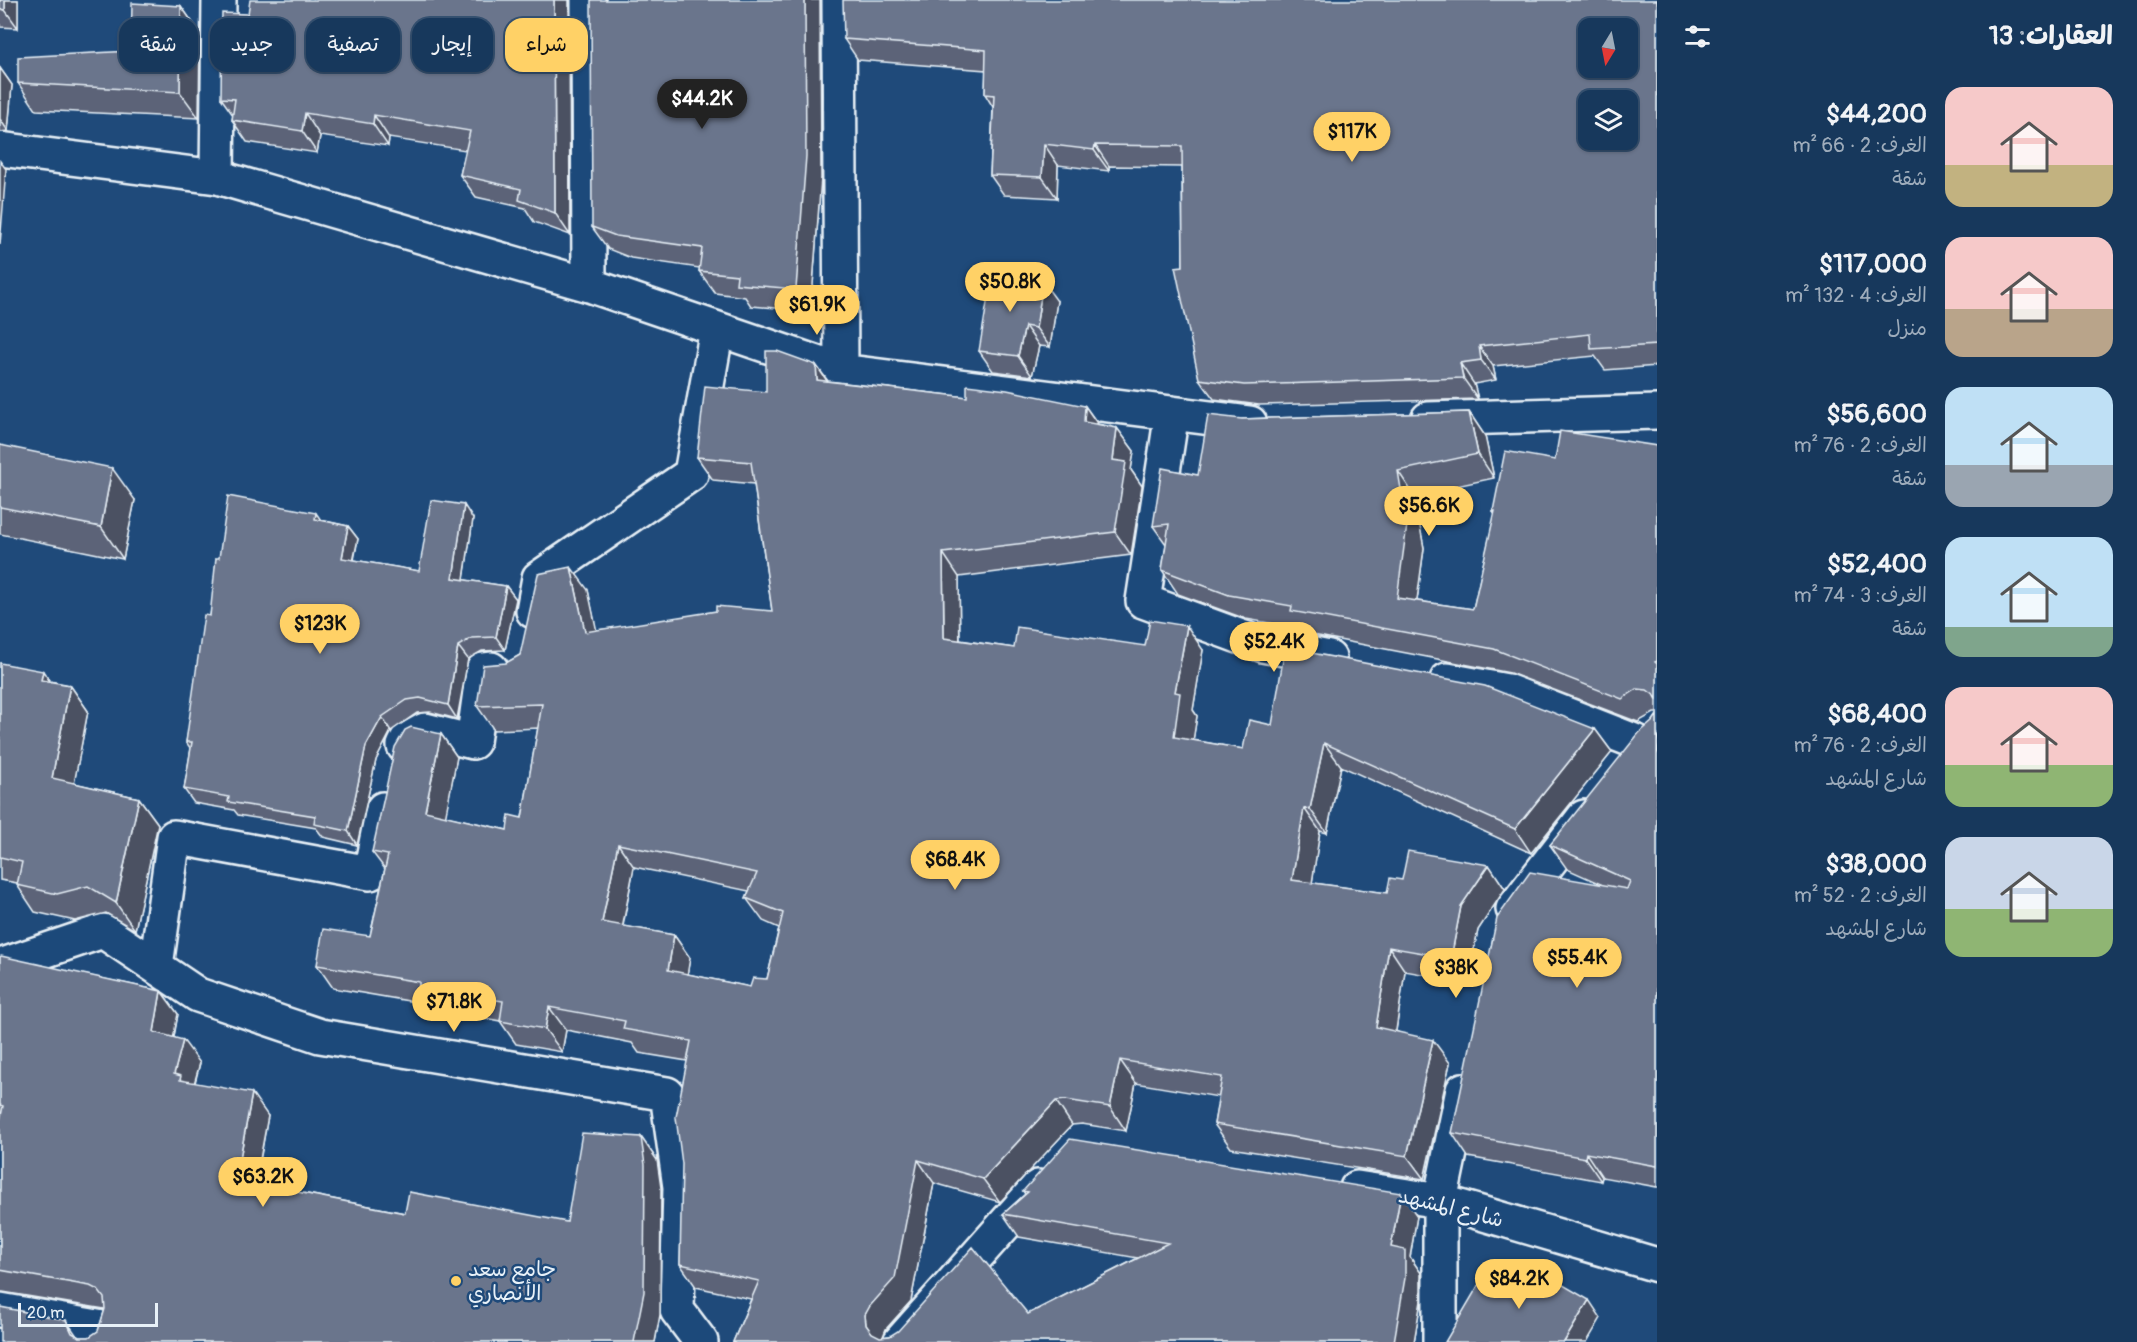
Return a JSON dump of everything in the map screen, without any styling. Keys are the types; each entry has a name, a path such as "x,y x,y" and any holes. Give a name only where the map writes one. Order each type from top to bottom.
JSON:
{"street":[{"path":"218,177 219,0"},
{"path":"588,0 589,285"},
{"path":"839,0 841,371"},
{"path":"0,149 218,177 589,285 841,371 1258,424 1282,424"},
{"path":"156,966 174,837 370,873 394,764 407,741 425,730 473,742 483,670 523,657 540,578 691,474 717,329"},
{"path":"1399,420 1657,412"},
{"path":"1172,413 1143,601 1263,645 1356,663"},
{"path":"1414,674 1507,691 1650,738 1540,872 1496,934"},
{"path":"0,966 103,931 198,995 320,1036 667,1094 680,1187 677,1310 701,1342"},
{"path":"1440,1342 1440,1201 1469,1062"},
{"path":"900,1342 1056,1168"},
{"name":"شارع المشهد","path":"1323,1182 1440,1201 1657,1265"},
{"path":"0,1310 103,1328 100,1342"}],"building":[{"path":"0,0 5,0 5,10 0,9"},
{"path":"250,0 554,0 554,18 505,18 505,72 554,72 555,213 519,200 521,189 460,175 470,131 374,115 373,124 305,113 302,131 232,120 235,99 221,98 221,72 294,72 294,18 222,18 222,13 248,14"},
{"path":"591,0 805,0 806,156 796,289 736,284 737,275 699,271 702,248 616,236 592,227"},
{"path":"843,0 1657,0 1657,345 1591,349 1590,334 1479,346 1481,360 1460,363 1463,378 1244,385 1199,379 1175,267 1183,266 1182,146 1095,145 1094,150 1044,144 1042,177 990,175 994,95 985,94 986,50 844,39"},
{"path":"132,3 181,6 181,18 132,18"},
{"path":"119,52 119,72 180,72 180,92 18,83 18,57"},
{"path":"992,273 1043,282 1036,328 1025,326 1018,356 979,351"},
{"path":"766,351 777,351 816,365 817,380 967,397 967,385 1007,390 1085,406 1084,422 1117,428 1113,460 1126,462 1115,532 943,553 944,638 1014,648 1017,627 1145,646 1150,620 1187,626 1175,692 1180,693 1174,737 1243,749 1249,720 1272,725 1285,648 1485,686 1595,729 1515,829 1324,743 1310,809 1304,808 1292,880 1387,893 1390,878 1402,880 1408,851 1489,865 1461,906 1451,958 1389,947 1376,1027 1433,1040 1407,1156 1214,1124 1222,1077 1120,1060 1110,1107 1066,1100 1056,1101 983,1179 918,1160 895,1278 865,1315 866,1325 872,1333 880,1337 890,1336 898,1331 973,1247 1028,1314 1168,1243 1003,1214 1028,1192 1023,1191 1070,1139 1401,1193 1391,1247 1405,1250 1405,1278 1394,1342 733,1342 759,1281 680,1264 682,1164 676,1117 691,1041 623,1029 625,1021 549,1007 545,1029 500,1021 503,1001 419,986 419,982 317,965 323,929 370,936 388,855 372,852 395,747 405,730 411,727 441,734 425,811 507,830 509,815 522,818 542,704 477,706 483,665 506,663 520,655 538,574 571,567 585,632 716,611 716,606 772,611 751,462 697,457 705,386 766,392","holes":["618,844 757,873 746,898 783,913 767,979 753,978 750,987 668,970 674,935 602,922"]},
{"path":"1469,412 1478,454 1398,471 1407,525 1397,598 1473,609 1495,511 1493,511 1505,451 1555,460 1560,431 1657,446 1657,661 1655,662 1657,664 1657,700 1647,690 1637,689 1622,699 1494,649 1291,611 1292,606 1229,595 1162,570 1169,524 1153,526 1162,468 1198,475 1208,415 1242,419"},
{"path":"0,445 112,468 101,527 0,507"},
{"path":"228,496 316,513 315,519 348,526 342,558 419,571 431,500 464,505 453,578 506,586 496,637 472,638 458,646 448,705 420,698 407,700 382,717 366,746 348,831 314,824 315,816 228,802 229,797 184,789 192,742 186,742 204,615 210,616 216,558 219,558"},
{"path":"0,663 43,671 41,680 70,685 52,778 139,798 116,903 88,886 57,894 17,885 22,862 0,857"},
{"path":"1657,715 1657,1166 1586,1153 1585,1158 1452,1133 1497,918 1530,872 1627,889 1630,881 1550,845 1639,733"},
{"path":"1,956 161,991 154,1032 183,1040 174,1074 181,1076 180,1080 252,1093 236,1180 405,1213 409,1192 567,1222 582,1133 641,1137 645,1165 644,1292 634,1342 0,1342 0,1307 66,1320 72,1333 79,1337 89,1337 98,1331 105,1309 104,1298 98,1290 90,1286 0,1270 0,1121 3,1106 0,1105"},
{"path":"1520,1260 1589,1300 1564,1342 1445,1342 1488,1269 1508,1281"}],"place":[{"name":"جامع سعد الأنصاري","path":"456,1281"}]}
